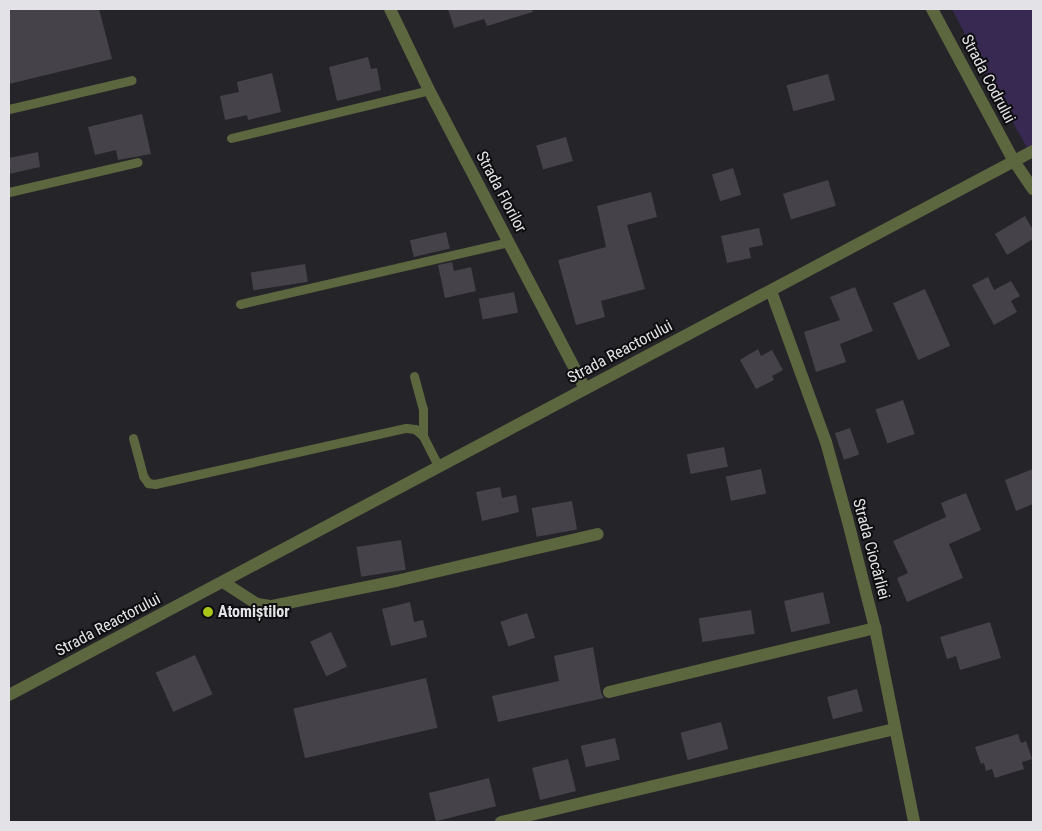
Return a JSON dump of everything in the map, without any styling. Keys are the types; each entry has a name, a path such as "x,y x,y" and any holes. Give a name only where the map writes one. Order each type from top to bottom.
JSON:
{"street":[{"name":"Strada Florilor","path":"390,9 429,90 584,390"},
{"name":"Strada Codrului","path":"932,9 1014,161 1033,189"},
{"name":"Strada Reactorului","path":"9,695 1033,151"},
{"name":"Strada Ciocârliei","path":"771,291 826,442 875,628 914,822"},
{"path":"223,582 257,604 272,606 396,581 598,534"},
{"path":"609,692 875,628"},
{"path":"501,822 894,728"}],"lane":[{"path":"9,109 132,80"},
{"path":"230,138 429,90"},
{"path":"9,192 138,162"},
{"path":"240,304 509,242"},
{"path":"414,376 423,409 423,436"},
{"path":"133,438 143,476 148,483 155,484 406,428 415,430 423,436 439,467"}],"shaded area":[{"path":"952,9 1033,9 1033,158 990,83"}],"building":[{"path":"9,9 99,9 112,59 9,84"},
{"path":"448,9 532,9 533,12 487,26 484,19 454,28"},
{"path":"368,57 371,69 377,68 381,90 337,101 329,67"},
{"path":"272,73 281,112 248,120 247,115 225,120 220,96 239,92 237,82"},
{"path":"828,74 835,100 793,111 786,85"},
{"path":"142,114 151,154 118,160 116,150 95,155 88,127"},
{"path":"566,137 573,161 543,170 536,146"},
{"path":"38,152 40,167 9,174 9,158"},
{"path":"733,168 741,195 720,201 712,174"},
{"path":"828,180 836,206 791,220 783,194"},
{"path":"651,192 657,217 627,225 645,289 601,301 605,317 576,325 558,260 606,247 597,206"},
{"path":"1025,216 1033,230 1033,239 1007,255 995,234"},
{"path":"759,228 763,245 749,248 751,258 727,263 721,236"},
{"path":"446,232 450,249 414,257 410,240"},
{"path":"452,262 454,271 471,267 476,291 445,298 438,265"},
{"path":"305,264 308,282 253,290 251,273"},
{"path":"988,277 994,290 1011,281 1020,296 1011,301 1017,312 994,325 972,285"},
{"path":"855,287 873,331 840,344 846,362 816,372 804,332 840,320 830,297"},
{"path":"925,289 950,346 918,360 893,303"},
{"path":"514,292 518,313 483,319 479,299"},
{"path":"758,349 761,356 772,350 783,370 772,376 774,380 756,389 740,360"},
{"path":"903,400 915,434 887,443 876,409"},
{"path":"850,428 859,454 844,460 835,433"},
{"path":"724,447 728,467 691,474 687,454"},
{"path":"761,469 766,493 731,501 726,476"},
{"path":"1033,469 1033,504 1016,511 1005,480"},
{"path":"500,487 502,498 516,495 519,512 482,521 476,492"},
{"path":"966,493 981,530 949,544 963,578 907,602 897,578 908,573 893,541 946,517 941,503"},
{"path":"572,501 577,530 537,537 532,508"},
{"path":"401,540 406,570 361,577 357,547"},
{"path":"823,592 830,623 791,632 784,601"},
{"path":"410,602 414,622 423,620 427,637 391,646 382,609"},
{"path":"751,610 755,634 702,642 699,618"},
{"path":"527,613 535,638 508,646 500,622"},
{"path":"990,622 1001,658 960,670 956,656 947,659 940,637"},
{"path":"331,632 347,666 326,676 310,642"},
{"path":"593,647 601,693 604,698 498,722 492,696 559,681 554,656"},
{"path":"195,655 212,694 173,712 156,672"},
{"path":"426,678 437,728 305,758 293,709"},
{"path":"857,689 863,711 833,719 827,697"},
{"path":"721,722 728,749 688,760 680,733"},
{"path":"1018,734 1021,743 1026,741 1032,759 1022,762 1024,769 995,778 992,769 986,771 984,763 981,764 975,747"},
{"path":"615,738 620,759 586,767 581,746"},
{"path":"568,759 576,791 540,800 532,768"},
{"path":"489,778 496,806 436,821 429,793"}],"place":[{"name":"Atomiștilor","path":"208,612"}]}
